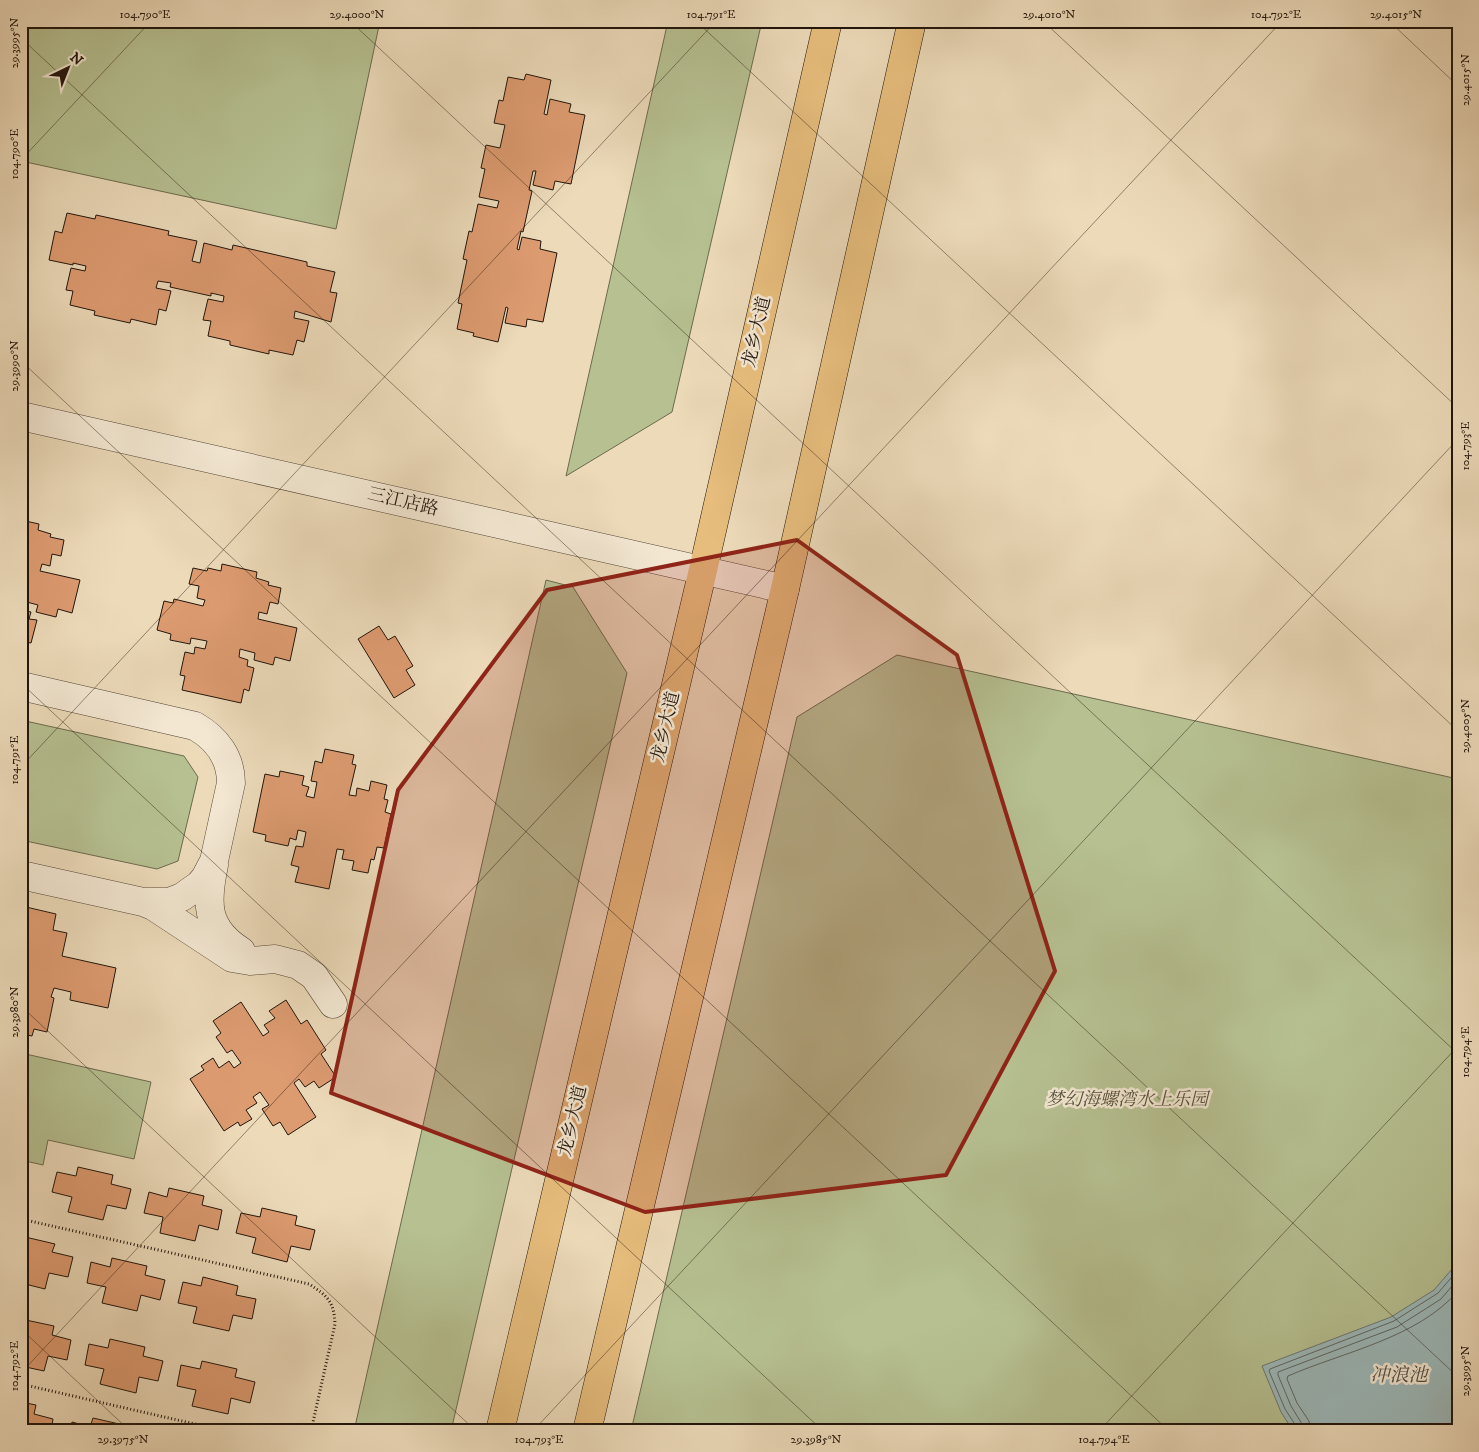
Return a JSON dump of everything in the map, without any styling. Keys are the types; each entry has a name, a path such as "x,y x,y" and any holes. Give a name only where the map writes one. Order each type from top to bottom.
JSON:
{"main road":[{"name":"龙乡大道","path":"500,1431 703,570 828,21"},
{"path":"587,1431 784,589 912,21"}],"street":[{"name":"三江店路","path":"21,416 784,589"},
{"path":"21,686 186,722 209,736 227,758 231,774 230,792 214,861 208,898 209,908 216,926 227,941 242,952 252,956 287,961 298,965 314,976 333,1004"},
{"path":"143,902 169,902 182,898 206,878 214,861"},
{"path":"21,875 143,902 153,906 232,958 250,961 266,959"}],"path":[{"path":"21,1219 309,1284 323,1293 330,1301 334,1310 335,1324 311,1431"},
{"path":"21,1384 224,1431"}],"highlighted area":[{"path":"797,540 957,655 1055,971 946,1175 645,1212 331,1093 398,790 547,590"}],"green space":[{"path":"21,21 380,21 336,229 21,161"},
{"path":"668,21 762,21 672,412 566,476"},
{"path":"546,580 573,587 627,673 451,1431 354,1431"},
{"name":"梦幻海螺湾水上乐园","path":"897,655 1458,779 1458,1431 631,1431 797,717"},
{"path":"21,720 184,756 198,777 178,861 157,869 21,840"},
{"path":"21,1053 151,1082 134,1159 48,1140 43,1165 21,1160"}],"water":[{"name":"冲浪池","path":"1458,1262 1458,1431 1293,1431 1281,1412 1262,1366 1391,1317 1434,1290"}],"building":[{"path":"526,74 551,80 544,114 547,115 550,99 571,104 569,112 585,115 571,184 555,181 553,190 533,185 536,171 533,171 529,190 532,191 523,232 521,231 517,249 519,250 522,237 541,241 540,249 557,253 543,322 527,319 526,327 505,323 508,308 506,307 498,342 473,336 474,333 457,329 462,304 458,303 467,260 463,259 469,231 472,232 478,204 497,208 499,201 479,197 485,169 481,168 486,145 500,148 505,125 494,123 499,100 503,101 508,77 524,80"},
{"path":"67,213 95,219 96,215 169,231 168,235 197,241 192,261 200,263 204,243 232,250 233,245 307,262 307,266 335,272 330,292 337,293 331,322 295,311 294,318 309,321 304,342 297,340 293,355 269,350 269,354 230,345 230,341 208,336 211,321 203,320 208,299 223,302 224,296 211,293 211,296 170,287 171,283 158,281 156,288 171,291 166,311 159,309 156,325 131,319 130,323 94,315 95,311 70,305 73,291 66,290 71,268 85,271 86,266 49,260 55,231 62,233"},
{"path":"21,520 39,524 38,530 51,534 50,537 64,540 61,556 52,554 50,566 42,564 40,571 80,580 72,613 58,609 56,617 36,612 38,605 23,601 21,608"},
{"path":"222,564 257,572 256,578 269,582 268,585 281,588 278,604 270,602 267,614 259,612 258,619 297,628 290,661 275,657 273,665 254,660 255,653 240,649 239,657 248,660 247,666 254,668 249,691 244,689 241,703 182,690 185,676 180,675 185,652 194,654 195,647 205,649 207,641 191,638 190,644 170,640 171,634 157,630 164,601 173,603 174,599 203,606 205,600 197,598 199,586 189,584 193,568 207,571 208,568 221,571"},
{"path":"21,610 31,612 29,619 37,620 31,643 26,642 23,656 21,655"},
{"path":"379,626 388,640 395,636 413,666 406,670 415,685 394,698 358,639"},
{"path":"325,749 354,755 352,764 356,765 349,795 356,796 357,788 369,791 371,781 387,785 384,799 388,800 385,812 391,814 384,848 377,847 374,860 371,859 368,873 352,870 354,861 342,859 344,850 337,849 329,889 295,882 299,867 291,865 296,846 303,847 306,832 298,830 296,840 290,838 288,846 265,841 266,835 253,832 265,774 279,777 280,771 304,776 302,785 309,787 306,796 314,798 317,782 311,781 315,761 322,763"},
{"path":"26,907 56,914 53,930 67,933 62,956 116,968 108,1008 70,1000 71,992 54,988 51,997 54,998 47,1032 34,1029 32,1036 21,1034 21,928"},
{"path":"286,1000 301,1024 307,1020 326,1050 321,1054 336,1077 319,1088 314,1081 305,1087 299,1079 294,1083 316,1117 288,1135 280,1122 273,1126 262,1109 269,1105 260,1092 253,1097 257,1103 246,1110 252,1119 240,1126 238,1122 224,1131 190,1079 204,1070 201,1066 213,1058 219,1068 229,1061 234,1068 241,1063 232,1050 227,1053 216,1037 221,1033 213,1021 241,1002 263,1036 269,1032 264,1025 275,1018 269,1011"},
{"path":"78,1167 113,1175 111,1184 131,1189 126,1209 107,1205 103,1220 68,1212 72,1197 52,1192 57,1172 76,1176"},
{"path":"169,1188 204,1196 202,1205 222,1210 218,1230 199,1225 195,1241 160,1233 163,1217 144,1213 149,1192 167,1197"},
{"path":"262,1208 297,1216 295,1225 315,1230 310,1250 291,1246 287,1262 252,1253 256,1238 236,1233 241,1213 260,1217"},
{"path":"21,1236 55,1244 52,1252 73,1257 68,1277 49,1273 45,1289 21,1283"},
{"path":"112,1258 147,1266 145,1275 165,1280 160,1300 141,1295 137,1311 102,1303 106,1287 87,1283 91,1262 110,1267"},
{"path":"203,1277 238,1286 236,1295 256,1299 252,1319 233,1315 229,1331 193,1323 197,1307 178,1303 183,1282 201,1286"},
{"path":"21,1319 54,1326 52,1335 71,1340 67,1360 48,1356 44,1371 21,1366"},
{"path":"110,1339 145,1347 143,1356 163,1361 158,1381 139,1377 136,1393 100,1384 104,1369 85,1365 89,1344 108,1348"},
{"path":"202,1361 237,1369 235,1377 255,1382 250,1403 231,1398 228,1414 192,1406 196,1390 177,1386 181,1365 200,1369"},
{"path":"21,1402 36,1405 34,1414 53,1419 51,1431 21,1431"},
{"path":"93,1418 128,1426 127,1431 70,1431 72,1422 90,1427"}]}
